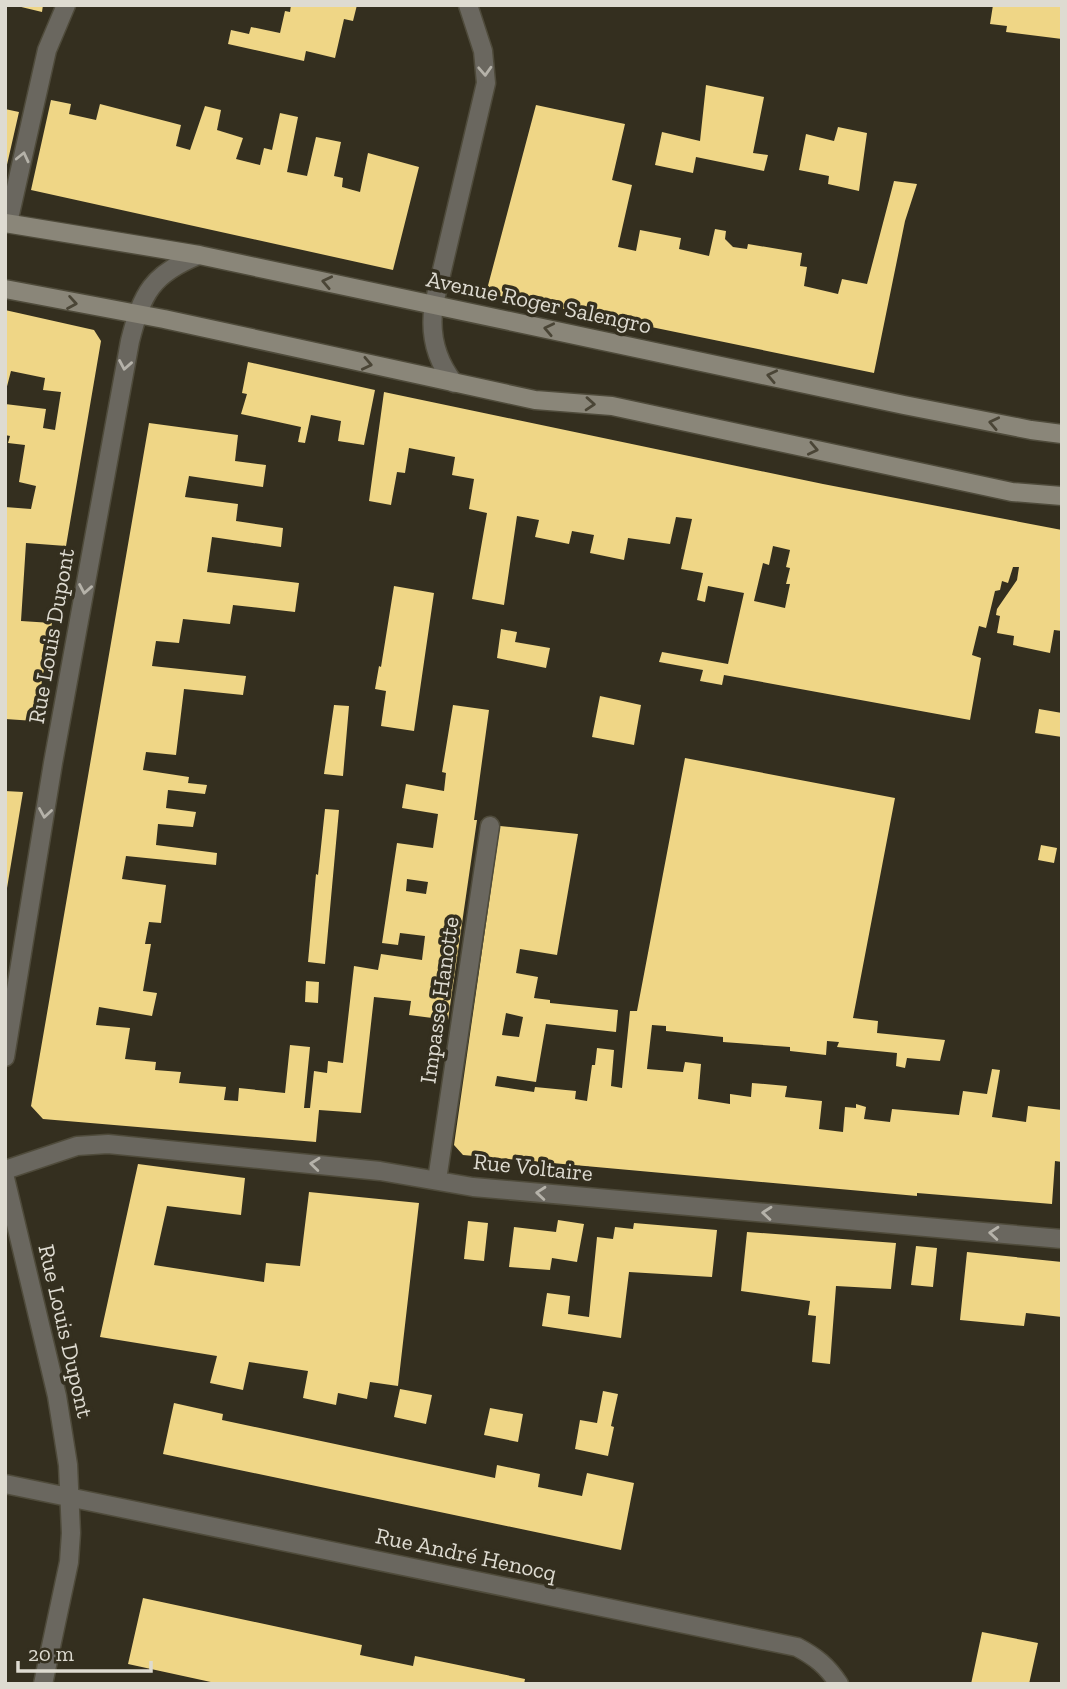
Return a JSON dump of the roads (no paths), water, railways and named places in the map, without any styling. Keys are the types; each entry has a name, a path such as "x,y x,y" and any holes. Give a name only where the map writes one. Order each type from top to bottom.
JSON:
{"main road":[{"name":"Avenue Roger Salengro","path":"6,223 199,255 904,405 1062,434"},
{"path":"5,289 137,314 535,400 612,406 1012,492 1062,496"}],"street":[{"path":"6,223 47,50 66,5"},
{"path":"454,383 435,346 432,326 434,304 486,83 484,51 468,5"},
{"name":"Rue Louis Dupont","path":"5,1057 53,763 130,341 144,298 166,271 199,255"},
{"name":"Impasse Hanotte","path":"437,1180 490,826"},
{"name":"Rue Voltaire","path":"5,1170 77,1146 108,1144 380,1171 473,1187 1062,1239"},
{"name":"Rue Louis Dupont","path":"5,1178 65,1433 70,1497 69,1562 43,1684"},
{"name":"Rue André Henocq","path":"5,1484 797,1647 816,1657 829,1669 839,1684"}]}
